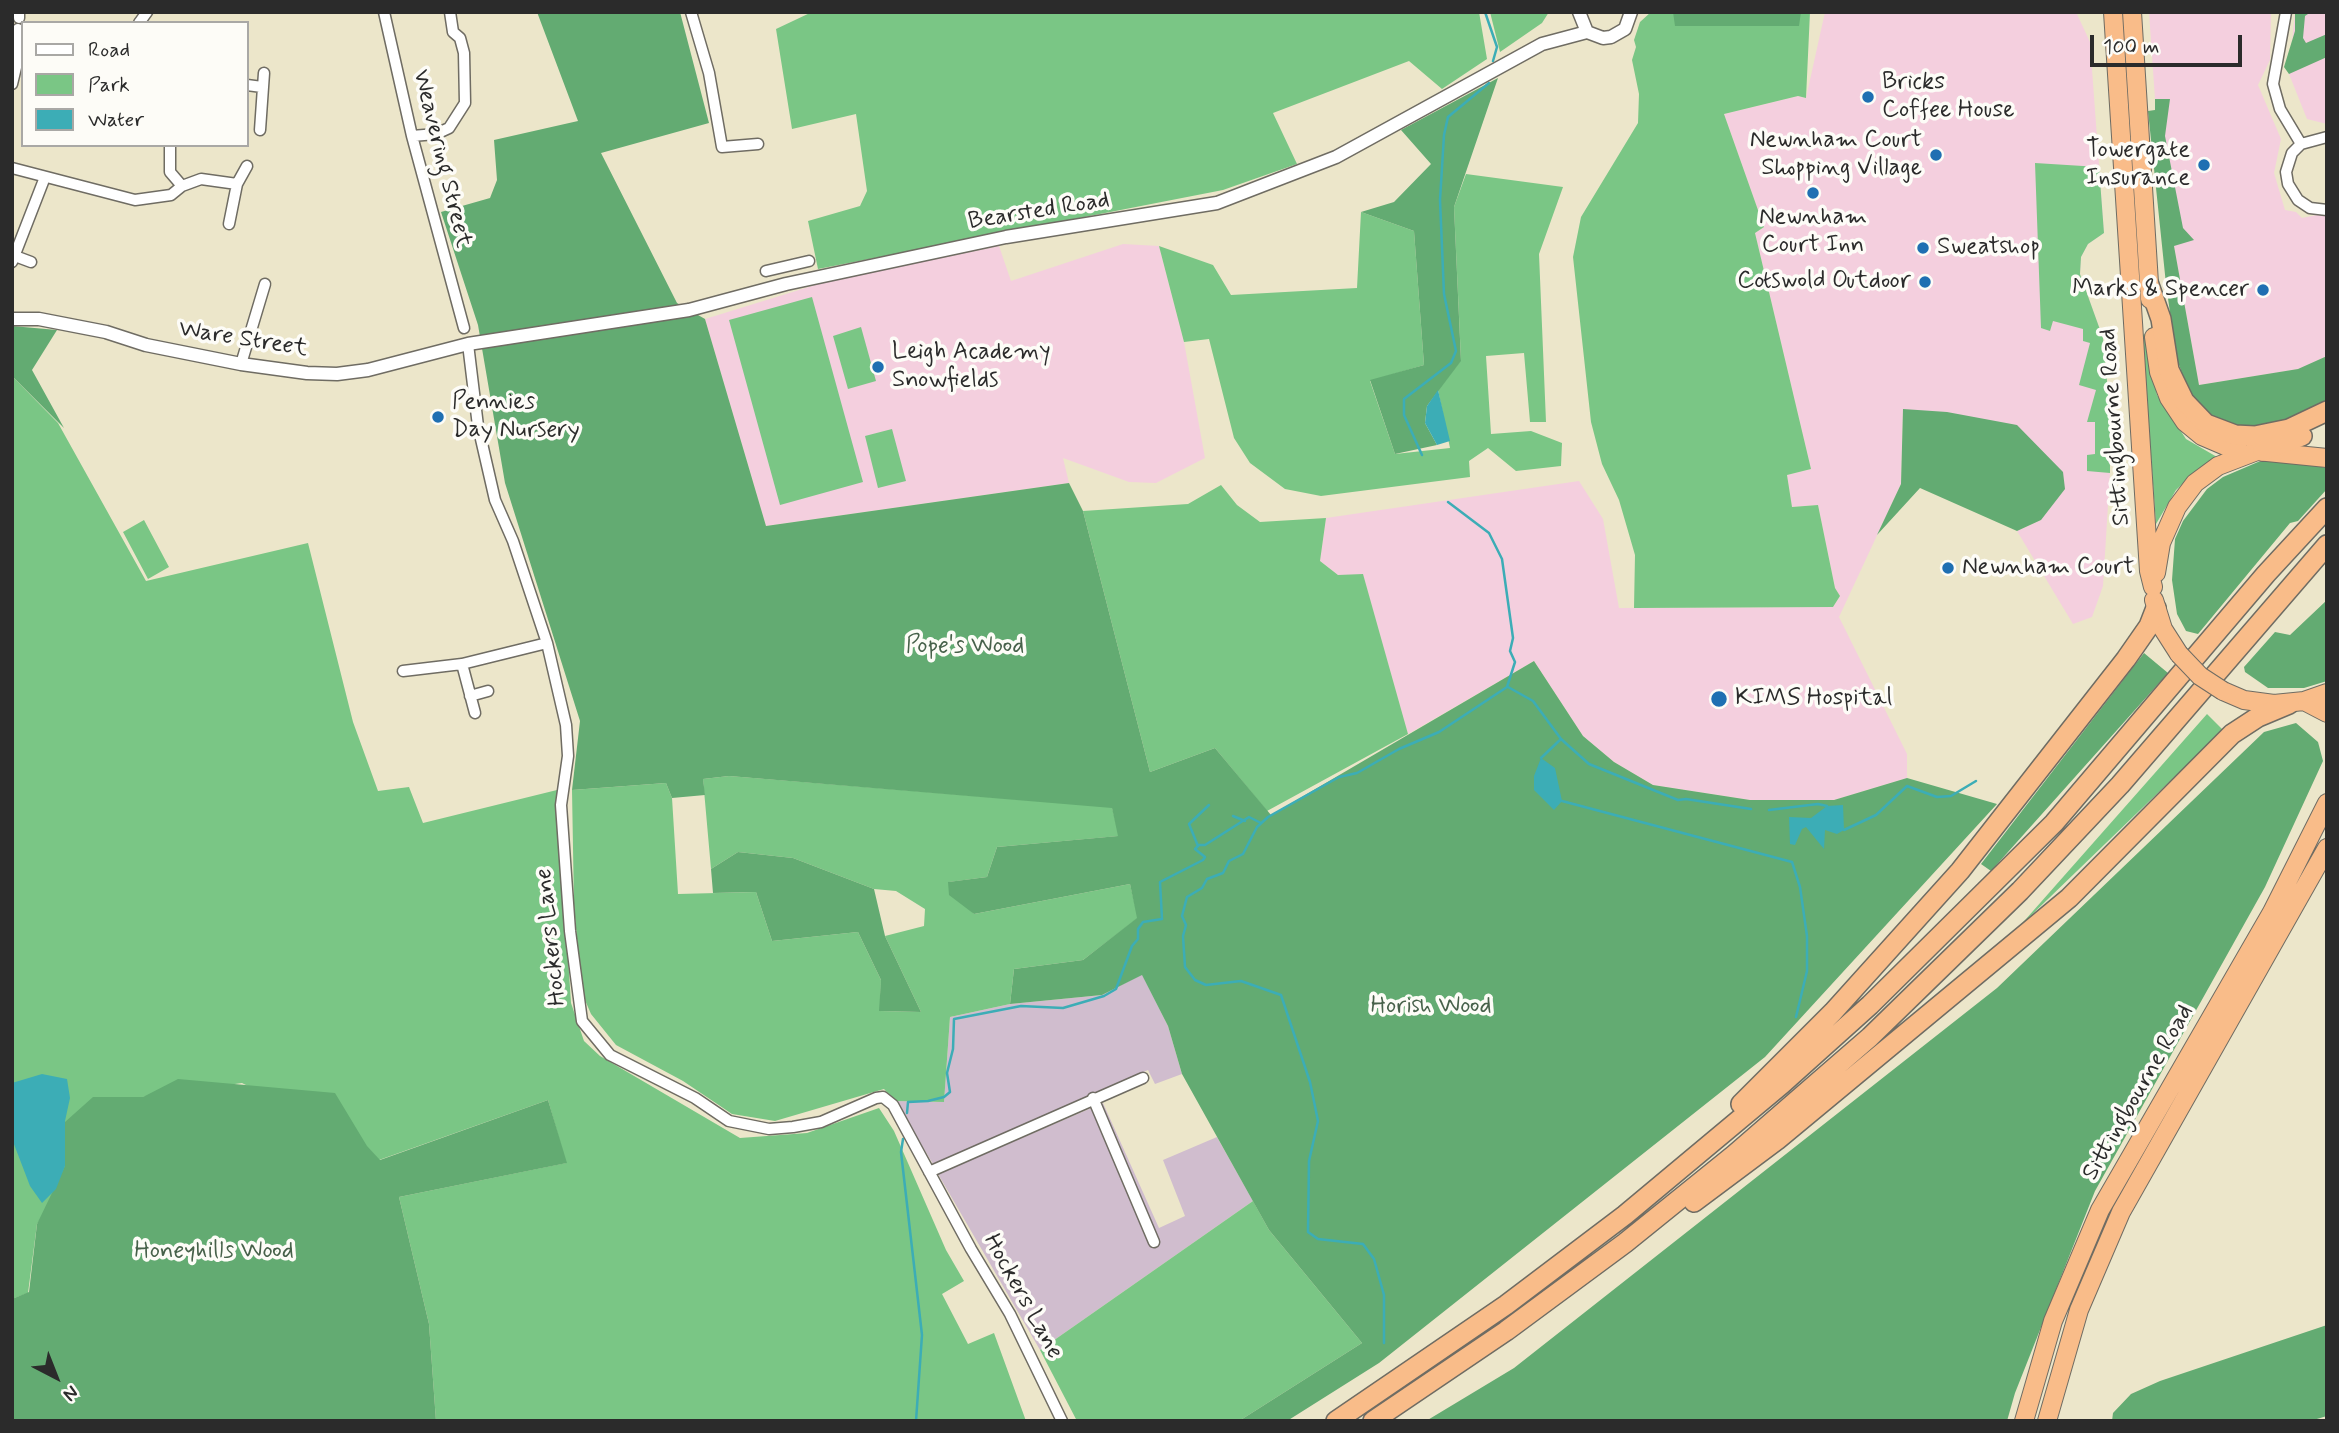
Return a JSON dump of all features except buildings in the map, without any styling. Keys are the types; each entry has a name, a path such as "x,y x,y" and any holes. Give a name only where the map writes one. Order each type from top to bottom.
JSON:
{"highway":[{"name":"Sittingbourne Road","path":"2113,12 2149,571 2156,608 2163,629 2179,654 2200,676 2223,691 2260,703 2297,703"},
{"name":"Sittingbourne Road","path":"2132,12 2149,285 2160,372 2169,398 2185,422 2202,436 2254,453 2327,458"},
{"path":"2149,285 2161,319 2167,361 2174,380 2189,407 2206,424 2235,435 2255,436 2289,429 2327,411"},
{"path":"2153,587 2161,543 2182,499 2203,476 2327,423"},
{"path":"1336,1421 1506,1305 1689,1162 1860,1014 2027,852 2119,750 2274,565 2327,509"},
{"path":"1373,1421 1506,1331 1625,1243 1810,1091 1986,926 2120,785 2269,608 2327,545"},
{"path":"1689,1162 1733,1111 1874,969 1961,872 2126,659 2149,626 2156,608"},
{"path":"1625,1243 1679,1213 1777,1140 2069,898 2232,734 2258,717 2327,693"},
{"path":"2297,703 2327,713"},
{"name":"Sittingbourne Road","path":"2024,1421 2053,1321 2100,1210 2272,912 2327,803"},
{"name":"Sittingbourne Road","path":"2047,1421 2079,1310 2121,1212 2327,848"}],"street":[{"name":"Weavering Street","path":"384,12 412,136 465,315 464,328"},
{"path":"412,136 436,134 449,128 465,103 464,53 460,38 453,32 450,12"},
{"path":"691,12 709,73 718,151 758,144"},
{"path":"1579,12 1587,32"},
{"name":"Bearsted Road","path":"468,344 689,310 786,284 1012,236 1217,204 1336,157 1542,44 1587,32 1594,36 1611,37 1625,29 1631,12"},
{"path":"2286,12 2273,84 2280,109 2301,144"},
{"path":"12,84 20,63 18,20"},
{"path":"260,130 264,73"},
{"path":"248,85 262,87"},
{"path":"2327,136 2301,144 2289,159 2288,184 2304,204 2327,210"},
{"path":"170,147 170,172 182,186"},
{"path":"229,224 237,184 247,166"},
{"path":"12,168 135,200 171,195 182,186 201,179 237,184"},
{"path":"31,262 13,259 45,177"},
{"path":"766,271 809,261"},
{"path":"781,268 786,284"},
{"path":"241,363 265,284"},
{"name":"Ware Street","path":"12,319 38,319 106,332 146,345 241,363 337,374 368,370 468,344"},
{"name":"Hockers Lane","path":"468,344 478,426 495,500 513,541 547,643 566,725 568,756 561,805 570,931 582,1021 610,1055 695,1098 729,1121 769,1129 793,1127 821,1122 860,1104 883,1097 893,1105 1010,1314 1053,1396 1062,1421"},
{"path":"403,671 462,664 547,643"},
{"path":"462,664 475,713"},
{"path":"470,696 488,691"},
{"path":"929,1172 1143,1078"},
{"path":"1093,1098 1154,1242"}],"shaded area":[{"path":"1825,12 2076,12 2090,42 2104,233 2088,244 2081,257 2080,274 2103,338 2110,413 2110,473 2103,586 2092,617 2073,624 2017,531 2041,520 1903,409 1901,484 1839,617 1907,754 1907,778 1834,800 1750,800 1653,785 1614,762 1583,736 1534,661 1408,734 1363,575 1338,575 1320,561 1326,518 1579,481 1603,519 1619,608 1833,607 1840,596 1835,588 1818,505 1792,507 1787,475 1811,469 1755,233 1764,227 1724,114 1798,96 1806,98"},
{"path":"2149,12 2271,12 2270,60 2258,85 2281,139 2274,173 2285,210 2296,212 2302,218 2327,213 2327,356 2299,369 2199,385 2174,246 2155,99"},
{"path":"2295,12 2327,12 2327,124 2307,119 2289,74"},
{"name":"Leigh Academy Snowfields","path":"1123,244 1159,246 1184,342 1205,458 1156,483 1129,482 1063,458 1069,483 766,526 705,319 825,282 999,246 1011,281"},
{"path":"1142,974 1168,1026 1182,1074 1155,1084 1148,1070 933,1164 895,1101 944,1102 950,1017 1010,1004 1102,995"},
{"path":"1103,1103 1159,1228 1185,1216 1163,1160 1217,1137 1253,1201 1040,1350 938,1174"}],"green space":[{"path":"537,12 680,12 709,123 601,153 677,303 705,319 766,526 1069,483 1083,511 1150,772 1215,748 1271,815 1534,661 1583,736 1614,762 1653,785 1750,800 1834,800 1907,778 1997,804 1765,1057 1379,1363 1287,1421 1239,1421 1362,1343 1269,1230 1182,1074 1168,1026 1142,975 1102,995 1010,1004 1014,969 1083,960 1137,918 1130,884 974,914 949,895 948,882 987,877 997,847 1118,836 1112,808 729,776 703,779 705,795 672,798 666,783 572,790 580,721 505,483 478,325 441,212 490,198 497,180 494,140 578,121"},
{"path":"812,12 1479,12 1487,59 1442,89 1409,61 1273,113 1297,164 1223,190 818,269 808,221 860,206 867,191 856,114 792,129 776,29"},
{"path":"1490,12 1549,12 1542,23 1500,52"},
{"path":"1651,12 1810,12 1806,98 1798,96 1724,114 1764,227 1755,233 1811,469 1787,475 1792,507 1818,505 1835,588 1840,596 1833,607 1634,608 1635,555 1619,500 1602,464 1591,422 1573,257 1581,217 1638,123 1639,94 1632,60 1636,47 1634,40 1640,22"},
{"path":"1673,12 1801,12 1799,26 1675,26"},
{"path":"2295,12 2311,12 2305,16 2303,38 2306,43 2327,34 2327,57 2289,74 2284,67 2295,31"},
{"path":"1498,78 1454,207 1461,361 1427,406 1425,423 1437,445 1395,454 1370,380 1424,365 1414,231 1361,212 1394,202 1431,164 1401,130"},
{"path":"2155,99 2170,99 2165,136 2183,228 2194,240 2174,246 2199,385 2298,369 2327,356 2327,405 2283,422 2247,428 2223,424 2204,411 2188,391 2176,356 2166,284 2148,111 2155,110"},
{"path":"2035,163 2099,167 2104,233 2088,244 2081,257 2080,274 2103,338 2110,413 2110,473 2087,471 2087,455 2095,454 2095,422 2087,422 2096,390 2079,385 2090,343 2083,341 2083,329 2053,321 2050,331 2041,328"},
{"path":"1466,174 1563,187 1539,254 1546,422 1530,422 1524,353 1486,356 1491,434 1531,431 1562,443 1561,466 1516,471 1488,448 1469,461 1470,477 1321,496 1285,489 1250,463 1234,438 1209,339 1184,342 1159,246 1213,265 1231,295 1357,288 1361,212 1414,231 1424,365 1370,381 1395,454 1450,448 1438,390 1461,360 1454,207"},
{"path":"812,297 863,482 780,505 729,320"},
{"path":"12,326 57,330 32,370 64,428 12,376"},
{"path":"861,327 876,381 848,389 833,336"},
{"path":"2146,334 2157,395 2186,439 2217,457 2198,469 2176,490 2156,524 2142,335"},
{"path":"12,376 58,423 146,581 308,543 353,722 378,791 409,787 423,823 557,790 571,1003 584,1041 600,1056 740,1138 807,1133 879,1108 894,1131 946,1250 964,1281 942,1294 968,1344 994,1333 1026,1421 436,1421 429,1324 399,1197 566,1163 548,1100 379,1160 366,1146 242,1083 143,1097 74,1175 37,1224 28,1293 12,1299"},
{"path":"1903,409 1947,412 2017,425 2063,472 2065,489 2041,520 2017,531 1920,488 1877,535 1901,484"},
{"path":"892,429 906,481 878,488 865,436"},
{"path":"2278,459 2327,468 2327,489 2298,521 2290,523 2198,634 2186,631 2177,614 2172,580 2175,539 2183,521 2207,489 2223,477 2258,462"},
{"path":"1221,485 1237,505 1260,522 1326,518 1320,561 1338,575 1363,574 1408,734 1267,811 1215,748 1150,772 1083,511 1188,504"},
{"path":"144,520 169,567 148,579 123,532"},
{"path":"2327,600 2327,681 2304,688 2268,688 2245,672 2244,667 2275,632 2290,635"},
{"path":"2144,653 2168,673 1991,871 1981,864"},
{"path":"2207,714 2223,730 2018,928"},
{"path":"2296,723 2318,742 2323,761 2265,887 2095,1191 2015,1393 2007,1421 1426,1421 1514,1368 1997,988 2264,732"},
{"path":"729,776 1112,807 1119,836 997,847 987,877 949,882 974,914 1130,884 1138,918 1083,960 1014,969 1010,1004 950,1017 944,1102 895,1101 884,1089 775,1121 732,1114 683,1081 616,1045 591,1014 582,993 574,906 572,790 666,783 672,798 678,894 756,892 772,941 858,932 881,980 880,1011 921,1012 885,936 924,926 925,909 896,891 874,889 793,858 738,852 711,869 703,779"},
{"path":"738,852 793,858 874,889 885,936 921,1012 879,1011 881,980 858,932 772,941 756,892 713,893 711,869"},
{"name":"Honeyhills Wood","path":"178,1079 335,1093 367,1146 380,1160 548,1100 567,1163 399,1197 429,1324 436,1421 12,1421 12,1299 29,1292 37,1224 65,1166 65,1122 93,1097 143,1097"},
{"path":"1253,1201 1269,1230 1362,1343 1239,1421 1077,1421 1040,1350"},
{"path":"2327,1325 2327,1416 2310,1421 2112,1421 2113,1413 2131,1394 2160,1381"}],"water":[{"path":"1438,390 1450,441 1437,445 1425,423 1427,406"},
{"path":"1541,758 1555,768 1562,801 1554,810 1534,790 1534,776"},
{"path":"1843,805 1844,830 1837,834 1825,830 1824,849 1806,827 1802,829 1795,845 1790,844 1789,817 1811,818 1827,806"},
{"path":"42,1074 67,1079 70,1098 65,1121 65,1166 56,1189 42,1203 30,1186 12,1139 12,1083"}],"waterway":[{"path":"1485,12 1497,47 1493,61"},
{"path":"1422,455 1404,415 1404,399 1451,363 1456,351 1444,294 1440,200 1444,135 1448,117 1489,83"},
{"path":"1384,1343 1384,1295 1374,1259 1363,1244 1318,1239 1308,1232 1309,1161 1318,1121 1310,1082 1281,995 1241,981 1206,985 1195,980 1185,967 1183,936 1186,925 1182,916 1187,897 1202,888 1207,879 1223,873 1229,861 1243,854 1257,827 1268,817 1339,777 1357,773 1399,749 1439,732 1507,687 1515,662 1510,651 1513,638 1502,559 1489,533 1448,502"},
{"path":"1508,687 1533,701 1561,739 1589,764 1678,800 1751,809"},
{"path":"1541,758 1561,739"},
{"path":"1844,830 1876,815 1907,786 1937,797 1951,796 1976,781"},
{"path":"1562,801 1792,862 1800,887 1807,936 1807,971 1796,1017"},
{"path":"1769,810 1818,804 1827,806"},
{"path":"907,1113 908,1102 928,1101 944,1097 950,1092 947,1073 953,1049 954,1019 1021,1006 1063,1008 1104,996 1116,989 1132,946 1138,939 1138,929 1143,922 1162,919 1160,882 1205,857 1195,849 1198,846 1189,824 1209,805"},
{"path":"1233,816 1245,821"},
{"path":"1198,845 1205,845 1249,817 1261,823"},
{"path":"903,1139 901,1152 922,1335 916,1421"}],"place":[{"name":"Bricks Coffee House","path":"1868,97"},
{"name":"Newnham Court Shopping Village","path":"1936,155"},
{"name":"Towergate Insurance","path":"2204,165"},
{"name":"Newnham Court Inn","path":"1813,193"},
{"name":"Sweatshop","path":"1923,248"},
{"name":"Cotswold Outdoor","path":"1925,282"},
{"name":"Marks & Spencer","path":"2263,290"},
{"name":"Leigh Academy Snowfields","path":"878,367"},
{"name":"Pennies Day Nursery","path":"438,417"},
{"name":"Newnham Court","path":"1948,568"},
{"name":"KIMS Hospital","path":"1719,699"}],"park label":[{"name":"Pope's Wood","path":"965,647"},
{"name":"Horish Wood","path":"1431,1007"}]}
